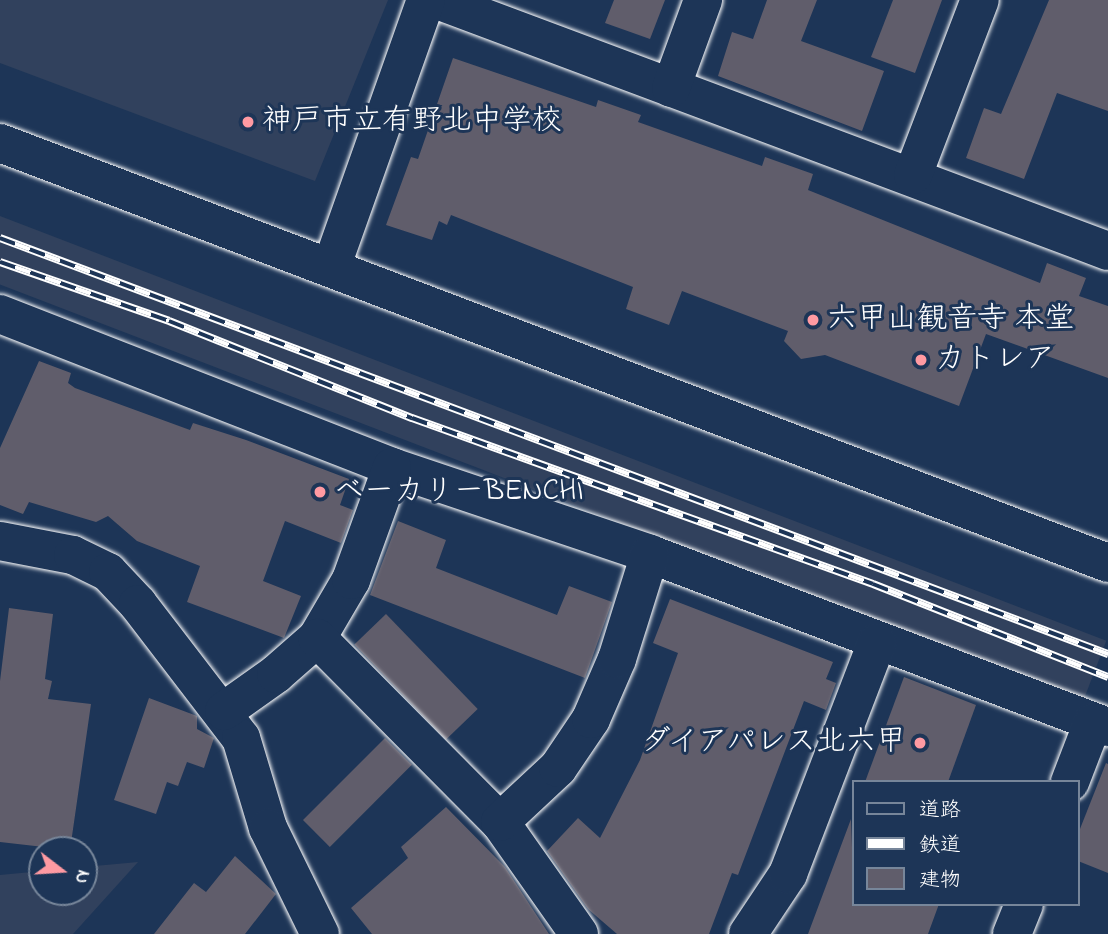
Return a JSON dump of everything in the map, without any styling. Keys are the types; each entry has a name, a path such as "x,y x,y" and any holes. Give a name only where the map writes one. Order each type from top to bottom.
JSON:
{"street":[{"path":"331,268 426,0"},
{"path":"437,0 913,175 1108,251"},
{"path":"671,88 703,0"},
{"path":"913,175 980,0"},
{"path":"0,143 1108,563"},
{"path":"0,314 392,467 650,554 1100,724 1071,780"},
{"path":"223,711 276,674 317,638 351,580 392,467"},
{"path":"0,541 73,555 108,572 223,711 241,738 268,828 286,870 320,934"},
{"path":"500,822 558,768 591,719 617,659 650,554"},
{"path":"317,638 500,822 579,934"},
{"path":"748,934 788,874 877,642"},
{"path":"1012,934 1023,906"}],"shaded area":[{"name":"神戸市立有野北中学校","path":"0,0 388,0 315,181 0,63"},
{"path":"0,216 1106,641 1083,700 0,285"},
{"path":"138,862 73,934 0,934 0,875 28,872 28,906 98,906 98,866"}],"building":[{"path":"614,0 665,0 650,39 605,23"},
{"path":"767,0 817,0 801,41 884,71 862,131 718,76 732,32 753,39"},
{"path":"893,0 942,0 915,73 871,57"},
{"path":"1049,0 1108,0 1108,111 1057,93 1024,179 966,158 984,108 1001,114"},
{"path":"453,58 596,107 598,100 641,115 638,122 762,166 765,157 813,174 808,190 1040,283 1047,263 1086,278 1079,296 1108,306 1108,378 986,334 959,406 825,355 801,359 784,341 788,331 682,291 669,325 626,309 633,287 451,215 447,225 439,221 432,240 386,225 411,157 418,159"},
{"path":"39,361 71,373 68,383 75,388 190,430 193,423 246,440 349,479 340,505 353,510 341,543 285,521 263,581 301,596 284,638 187,602 200,566 137,541 108,516 96,522 29,502 23,514 0,505 0,448"},
{"path":"398,521 446,540 436,568 557,615 569,586 612,602 585,678 370,595"},
{"path":"670,599 833,662 826,679 836,683 826,710 804,701 738,875 732,873 709,934 617,934 588,909 547,851 578,818 600,838 640,760 678,653 653,643"},
{"path":"9,608 53,614 45,679 52,681 48,699 91,704 72,836 28,836 28,845 0,842 0,681"},
{"path":"386,614 478,709 446,740 354,645"},
{"name":"ダイアパレス北六甲","path":"904,677 976,705 949,780 866,780"},
{"path":"149,698 197,716 197,729 214,738 204,768 187,762 178,786 167,782 156,814 114,800"},
{"path":"385,738 412,765 330,847 303,820"},
{"path":"1106,763 1108,873 1080,862 1080,829"},
{"path":"446,807 505,867 549,934 372,934 351,908 408,858 401,847"},
{"name":"ダイアパレス北六甲","path":"851,819 852,906 938,906 928,934 808,934"},
{"path":"235,856 276,894 245,934 154,934 194,883 206,892"}],"railway":[{"path":"0,238 1108,654"},
{"path":"0,262 169,321 412,418 873,584 1108,677"}],"place":[{"name":"神戸市立有野北中学校","path":"248,122"},
{"name":"六甲山観音寺 本堂","path":"813,320"},
{"name":"カトレア","path":"921,360"},
{"name":"ベーカリーBENCHI","path":"320,492"},
{"name":"ダイアパレス北六甲","path":"920,743"}]}
